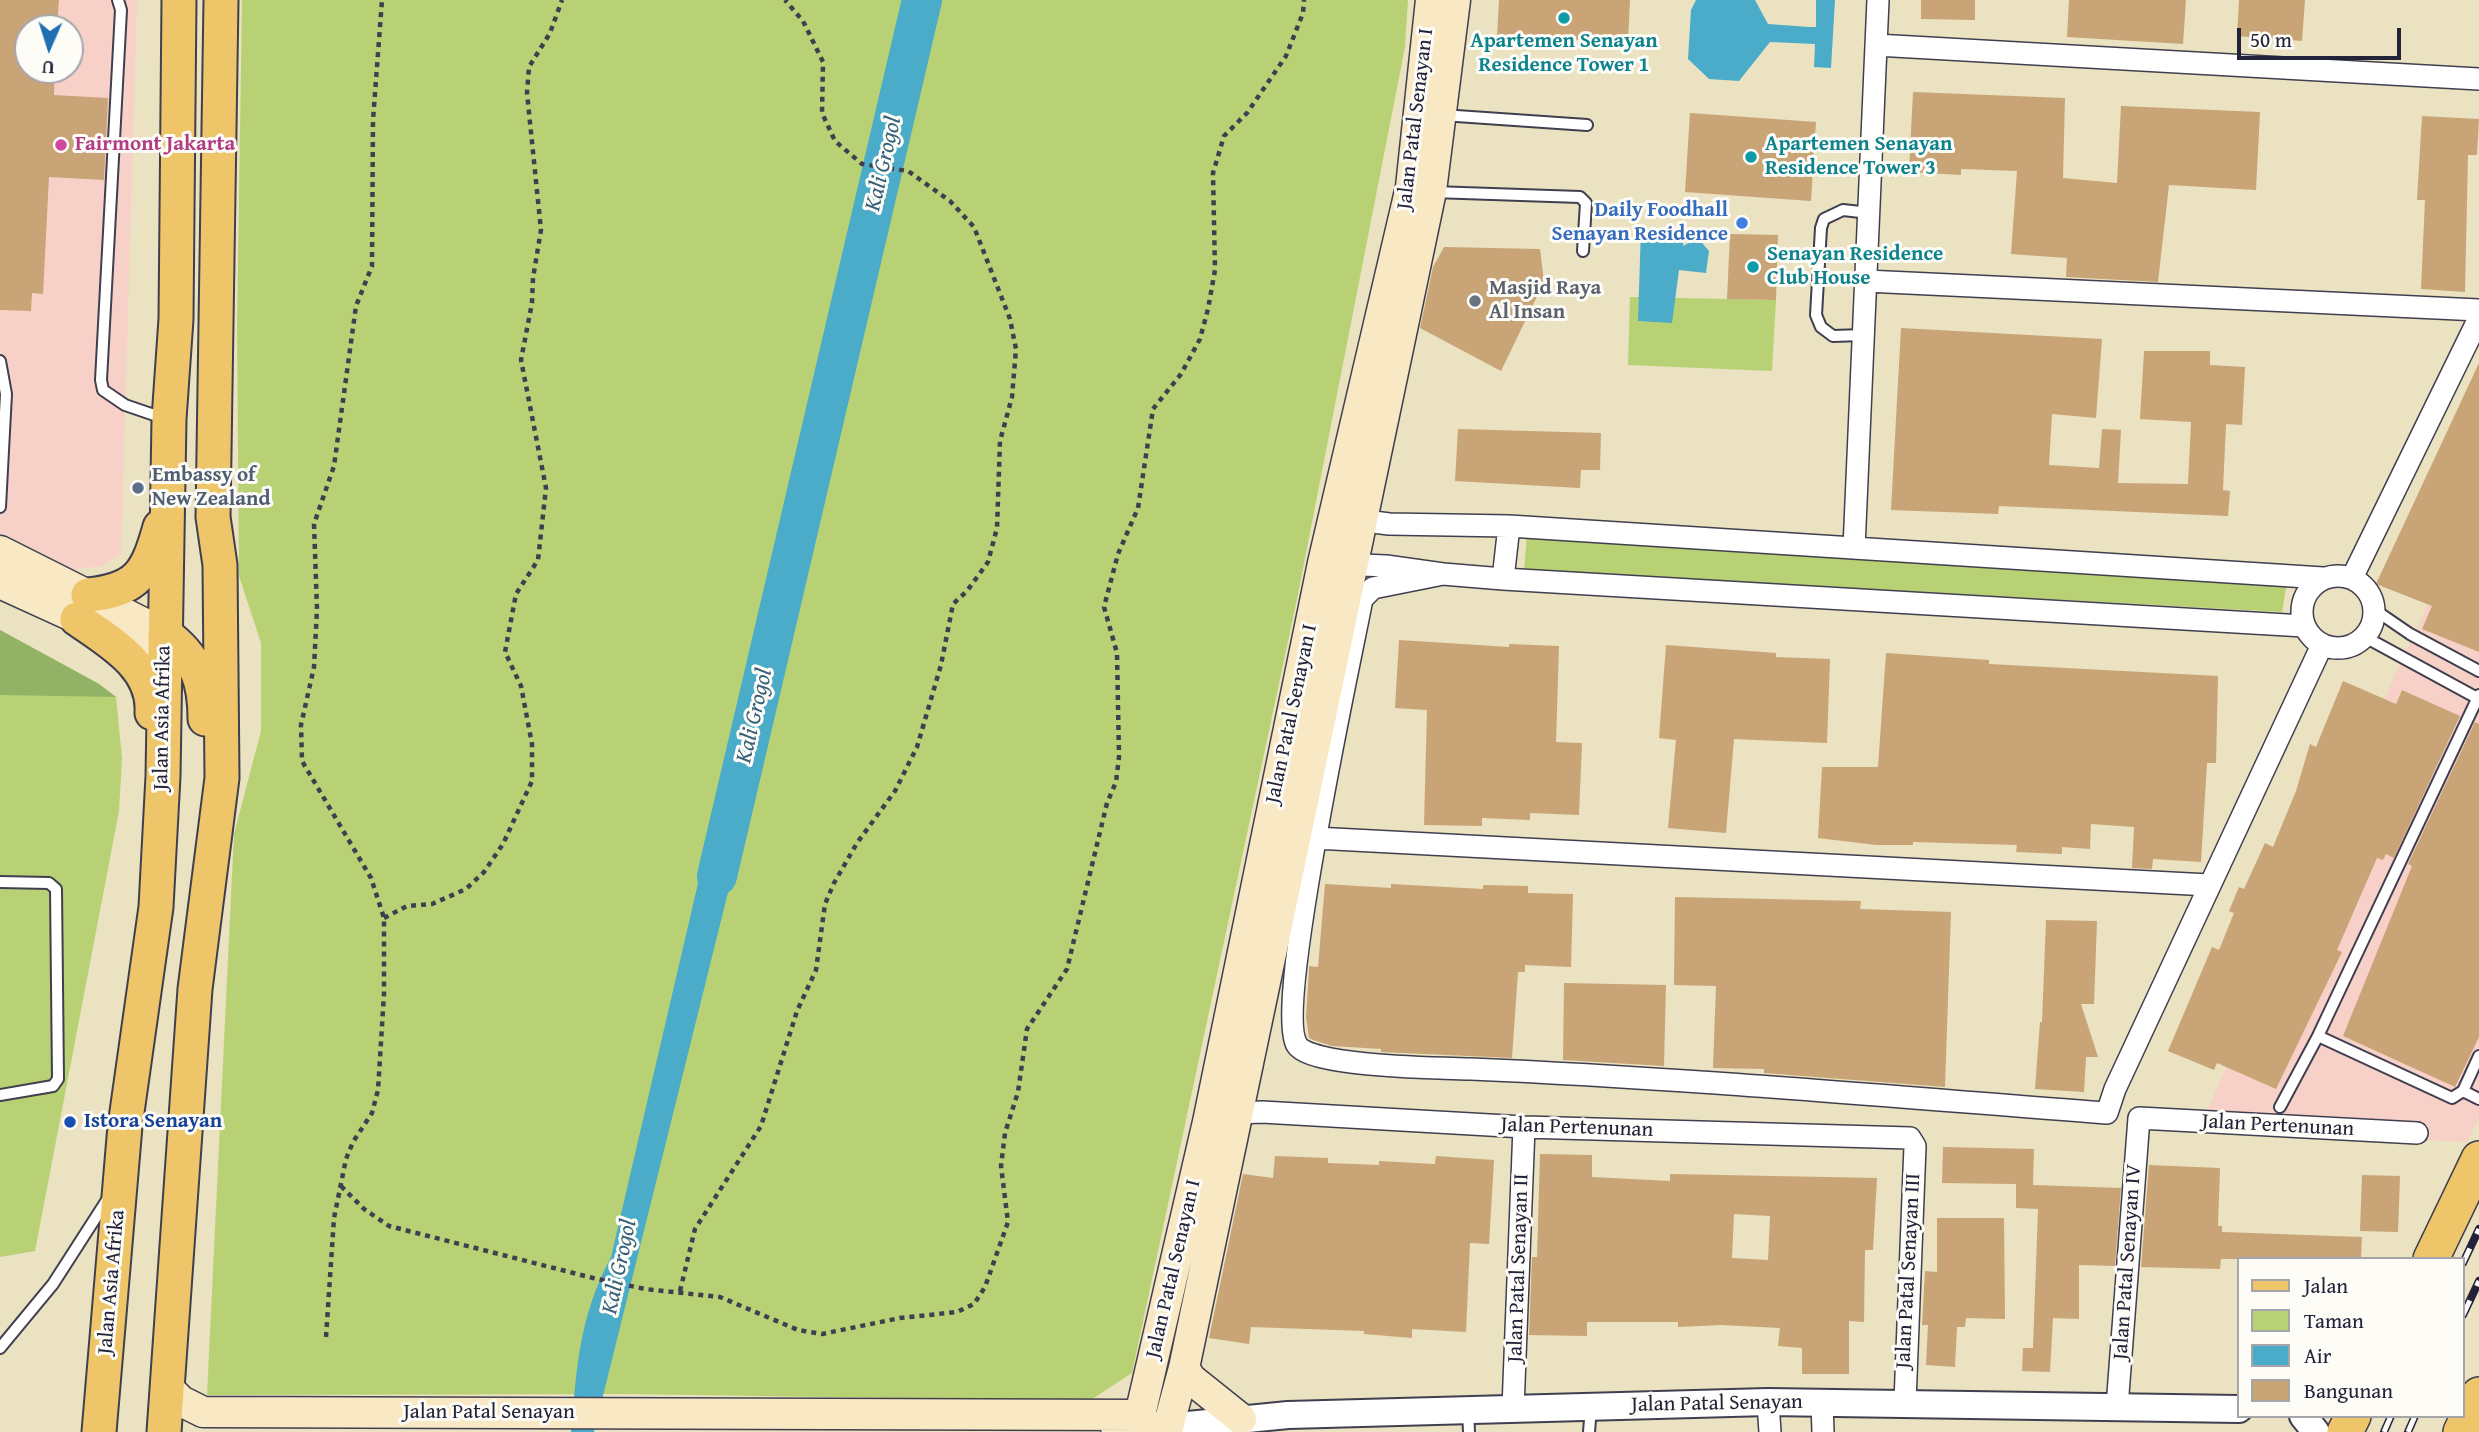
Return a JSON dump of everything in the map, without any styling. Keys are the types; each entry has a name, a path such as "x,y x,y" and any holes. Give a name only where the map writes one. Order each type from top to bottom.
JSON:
{"highway":[{"path":"2432,1257 2479,1159"},
{"path":"2461,1432 2479,1395"}],"main road":[{"name":"Jalan Asia Afrika","path":"99,1432 120,1179 136,1037 156,906 171,646 169,419 176,320 180,0"},
{"path":"171,646 198,621 213,517 221,0"},
{"name":"Jalan Patal Senayan I","path":"1421,189 1431,0"},
{"name":"Jalan Patal Senayan I","path":"1138,1425 1421,189 1442,115 1455,0"},
{"path":"176,320 180,328 195,336 212,330 217,322"},
{"path":"83,607 116,593 144,570 152,555 169,499"},
{"path":"164,1432 195,989 205,889 219,811 223,727 220,565 213,517"},
{"path":"0,551 83,607 134,662 147,681 153,707 133,958 136,1037"},
{"name":"Jalan Patal Senayan I","path":"1178,1423 1184,1368 1238,1113 1337,564"},
{"path":"0,583 83,607 171,646 205,687 205,889"},
{"path":"136,1037 159,933 165,923 174,921 181,926 195,989"},
{"path":"1184,1368 1191,1379 1241,1419"},
{"name":"Jalan Patal Senayan","path":"168,1388 190,1408 203,1412 627,1423 1178,1423"},
{"name":"Jalan Patal Senayan","path":"307,1432 567,1421"}],"street":[{"path":"1854,548 1878,0"},
{"path":"1876,45 2479,79"},
{"path":"1866,281 2479,310"},
{"path":"2352,578 2479,318"},
{"path":"1347,519 1509,526 2323,578 2337,575 2352,578 2368,591 2375,610 2372,625 2365,637 2352,646 2337,648 2322,645 2311,638 2304,626 2301,612 2304,598 2311,586 2323,578"},
{"path":"1503,579 1509,526"},
{"path":"1337,564 1386,566 1443,575 1503,579 2304,626"},
{"path":"1443,575 1373,588 1363,599 1315,838 1298,951 1292,1033 1297,1047 1311,1055 1377,1065 1614,1075 2107,1113 2115,1089 2322,645"},
{"path":"1315,838 2209,885"},
{"name":"Jalan Pertenunan","path":"1238,1113 1524,1127 1891,1135 1914,1141"},
{"name":"Jalan Pertenunan","path":"2139,1118 2417,1133"},
{"name":"Jalan Patal Senayan IV","path":"2117,1407 2139,1118"},
{"name":"Jalan Patal Senayan II","path":"1513,1408 1524,1127"},
{"name":"Jalan Patal Senayan III","path":"1905,1402 1914,1141"},
{"path":"1768,1402 1770,1432"},
{"name":"Jalan Patal Senayan","path":"1178,1423 1241,1419 1288,1424 1468,1420 1513,1408 1590,1419 1768,1402 2238,1409"},
{"path":"1822,1402 1823,1432"},
{"path":"2304,1418 2316,1432"}],"lane":[{"path":"129,0 120,5 101,380 103,390 125,405 169,419"},
{"path":"1442,115 1587,125"},
{"path":"1421,189 1580,197 1586,202 1583,251"},
{"path":"1863,335 1833,336 1821,327 1815,314 1821,228 1824,219 1843,210 1869,213"},
{"path":"0,361 3,394 0,508"},
{"path":"2375,610 2410,634 2479,671"},
{"path":"2280,1107 2318,1035 2479,697 2365,637"},
{"path":"0,882 49,883 55,888 58,1079 53,1086 42,1090 0,1095"},
{"path":"2318,1035 2452,1098 2463,1091 2479,1056"},
{"path":"2463,1091 2479,1099"},
{"path":"0,1348 75,1253 120,1179"}],"path":[{"path":"326,1337 334,1218 345,1159 372,1113 378,1090 384,994 384,918 371,878 302,761 301,725 314,667 317,608 314,524 334,466 356,306 372,265 373,120 382,0"},
{"path":"384,918 407,906 432,904 466,889 475,881 503,844 532,781 532,744 521,686 505,652 516,594 538,560 546,488 521,360 532,303 541,230 527,93 529,67 550,33 562,0"},
{"path":"680,1291 695,1228 761,1126 797,1011 816,970 825,904 857,843 895,791 917,747 941,665 953,604 967,591 988,562 997,528 1000,441 1012,397 1015,361 1010,319 975,228 950,201 908,171 862,163 835,141 822,113 823,62 803,21 785,0"},
{"path":"341,1186 364,1209 390,1226 593,1278 645,1289 720,1297 798,1330 822,1334 900,1318 957,1312 974,1304 985,1287 1008,1222 1001,1166 1005,1133 1018,1092 1027,1029 1067,969 1107,803 1116,782 1119,757 1117,653 1104,607 1118,554 1138,508 1153,409 1181,374 1202,329 1215,270 1213,173 1224,136 1247,113 1286,56 1303,13 1304,0"}],"shaded area":[{"path":"0,0 137,0 121,554 102,566 69,570 0,539"},
{"path":"2479,498 2479,1117 2467,1142 2199,1130 2395,674"}],"green space":[{"path":"242,0 1408,0 1405,47 1296,604 1132,1373 1089,1401 625,1394 207,1395 234,834 261,731 261,643 239,576 237,326"},
{"path":"1630,297 1776,300 1772,371 1628,365"},
{"path":"1527,535 2287,582 2282,612 1524,570"},
{"path":"0,630 99,684 116,697 122,758 119,811 35,1251 0,1257"},
{"path":"0,630 99,684 116,697 0,695"}],"water":[{"path":"1696,0 1755,0 1768,24 1816,27 1816,0 1835,0 1831,68 1814,67 1815,44 1770,42 1739,81 1709,79 1688,59 1691,10"},
{"path":"1641,228 1672,230 1684,238 1683,246 1698,238 1709,251 1706,273 1679,270 1672,323 1638,321"},
{"path":"713,819 744,828 594,1432 571,1432 581,1342 592,1300 611,1257"}],"building":[{"name":"Fairmont Jakarta","path":"0,0 59,0 58,14 14,14 14,84 54,84 54,95 108,98 104,180 49,177 43,294 32,293 31,311 0,310"},
{"name":"Apartemen Senayan Residence Tower 1","path":"1499,0 1630,0 1628,42 1497,37"},
{"path":"1921,0 1975,0 1975,20 1921,19"},
{"path":"2069,0 2186,0 2183,44 2067,37"},
{"path":"2239,0 2305,0 2302,41 2237,36"},
{"path":"1913,92 2065,98 2063,178 2117,183 2121,106 2260,112 2256,190 2169,185 2158,282 2066,277 2067,258 2011,254 2017,171 1961,169 1961,175 1909,172"},
{"name":"Apartemen Senayan Residence Tower 3","path":"1690,113 1816,122 1811,201 1685,192"},
{"path":"2422,116 2479,119 2477,155 2468,155 2465,292 2421,289 2425,200 2417,200"},
{"name":"Senayan Residence Club House","path":"1730,234 1778,235 1776,300 1727,299"},
{"name":"Masjid Raya Al Insan","path":"1444,247 1540,249 1544,282 1501,371 1420,328 1433,267"},
{"path":"1901,328 2102,339 2096,418 2052,414 2049,465 2099,468 2102,429 2121,430 2118,483 2188,484 2191,422 2140,419 2144,351 2210,351 2210,365 2245,367 2242,425 2226,424 2223,490 2230,491 2228,516 1999,506 1998,514 1891,510"},
{"path":"2479,363 2479,652 2422,629 2432,606 2376,584"},
{"path":"1458,429 1601,433 1600,470 1581,470 1580,488 1455,481"},
{"path":"1399,640 1509,647 1509,644 1559,646 1556,742 1582,743 1579,815 1530,813 1530,820 1482,818 1482,826 1424,825 1427,710 1395,708"},
{"path":"1666,645 1776,653 1776,657 1830,659 1827,743 1734,739 1726,833 1668,828 1676,740 1659,738"},
{"path":"1886,653 1989,660 1989,664 2218,676 2216,763 2207,763 2201,862 2153,859 2152,869 2132,868 2134,827 2091,824 2090,849 2062,847 2062,854 2016,852 2017,845 1913,842 1913,845 1876,845 1818,838 1822,767 1878,767"},
{"path":"2343,681 2396,704 2402,690 2460,716 2394,858 2386,854 2383,860 2377,858 2337,950 2342,952 2276,1089 2217,1063 2214,1070 2168,1051 2212,947 2219,950 2234,913 2229,911 2239,887 2244,889 2265,843 2273,847 2296,791 2310,744 2316,747"},
{"path":"2475,722 2479,724 2479,1037 2455,1087 2343,1036 2412,866 2408,864"},
{"path":"1325,884 1483,889 1483,885 1528,886 1528,893 1573,894 1571,967 1525,965 1525,972 1518,972 1512,1058 1381,1052 1381,1049 1332,1046 1313,1040 1309,1038 1306,1017 1309,966 1318,967"},
{"path":"1675,897 1861,901 1860,909 1951,912 1945,1087 1764,1073 1764,1069 1713,1068 1716,986 1674,985"},
{"path":"2046,920 2097,921 2094,1004 2081,1004 2098,1057 2086,1057 2084,1092 2035,1089 2042,1022"},
{"path":"1564,983 1666,985 1664,1066 1563,1060"},
{"path":"1943,1147 2034,1149 2033,1185 2121,1188 2115,1266 2079,1265 2079,1319 2053,1318 2050,1372 2022,1371 2023,1348 2033,1348 2038,1209 2016,1208 2016,1184 1942,1183"},
{"path":"1540,1154 1592,1155 1592,1177 1670,1181 1670,1174 1877,1178 1873,1250 1865,1250 1864,1322 1849,1321 1849,1374 1802,1374 1802,1348 1778,1346 1780,1328 1721,1325 1678,1327 1678,1322 1587,1322 1587,1336 1529,1335 1532,1257 1537,1257","holes":["1734,1214 1770,1216 1768,1260 1732,1258"]},
{"path":"1275,1156 1328,1158 1328,1163 1379,1165 1379,1161 1435,1164 1436,1156 1494,1160 1489,1244 1470,1243 1466,1332 1412,1329 1412,1338 1364,1334 1364,1331 1251,1327 1249,1344 1209,1338 1243,1174 1273,1178"},
{"path":"2149,1165 2220,1168 2218,1226 2222,1226 2222,1232 2362,1237 2361,1257 2238,1257 2221,1259 2220,1269 2141,1267"},
{"path":"2362,1175 2400,1176 2398,1232 2360,1231"},
{"path":"1937,1218 2004,1218 2005,1319 1966,1318 1965,1327 1957,1327 1955,1367 1926,1365 1928,1325 1922,1325 1925,1271 1937,1272"}],"waterway":[{"name":"Kali Grogol","path":"717,876 922,0"}],"railway":[{"path":"2465,1259 2479,1229"},
{"path":"2465,1311 2479,1281"},
{"path":"2384,1432 2390,1418"},
{"path":"2408,1432 2414,1418"}],"place":[{"name":"Apartemen Senayan Residence Tower 1","path":"1564,18"},
{"name":"Fairmont Jakarta","path":"61,145"},
{"name":"Apartemen Senayan Residence Tower 3","path":"1751,157"},
{"name":"Daily Foodhall Senayan Residence","path":"1742,223"},
{"name":"Senayan Residence Club House","path":"1753,267"},
{"name":"Masjid Raya Al Insan","path":"1475,301"},
{"name":"Embassy of New Zealand","path":"138,488"},
{"name":"Istora Senayan","path":"70,1122"}]}
